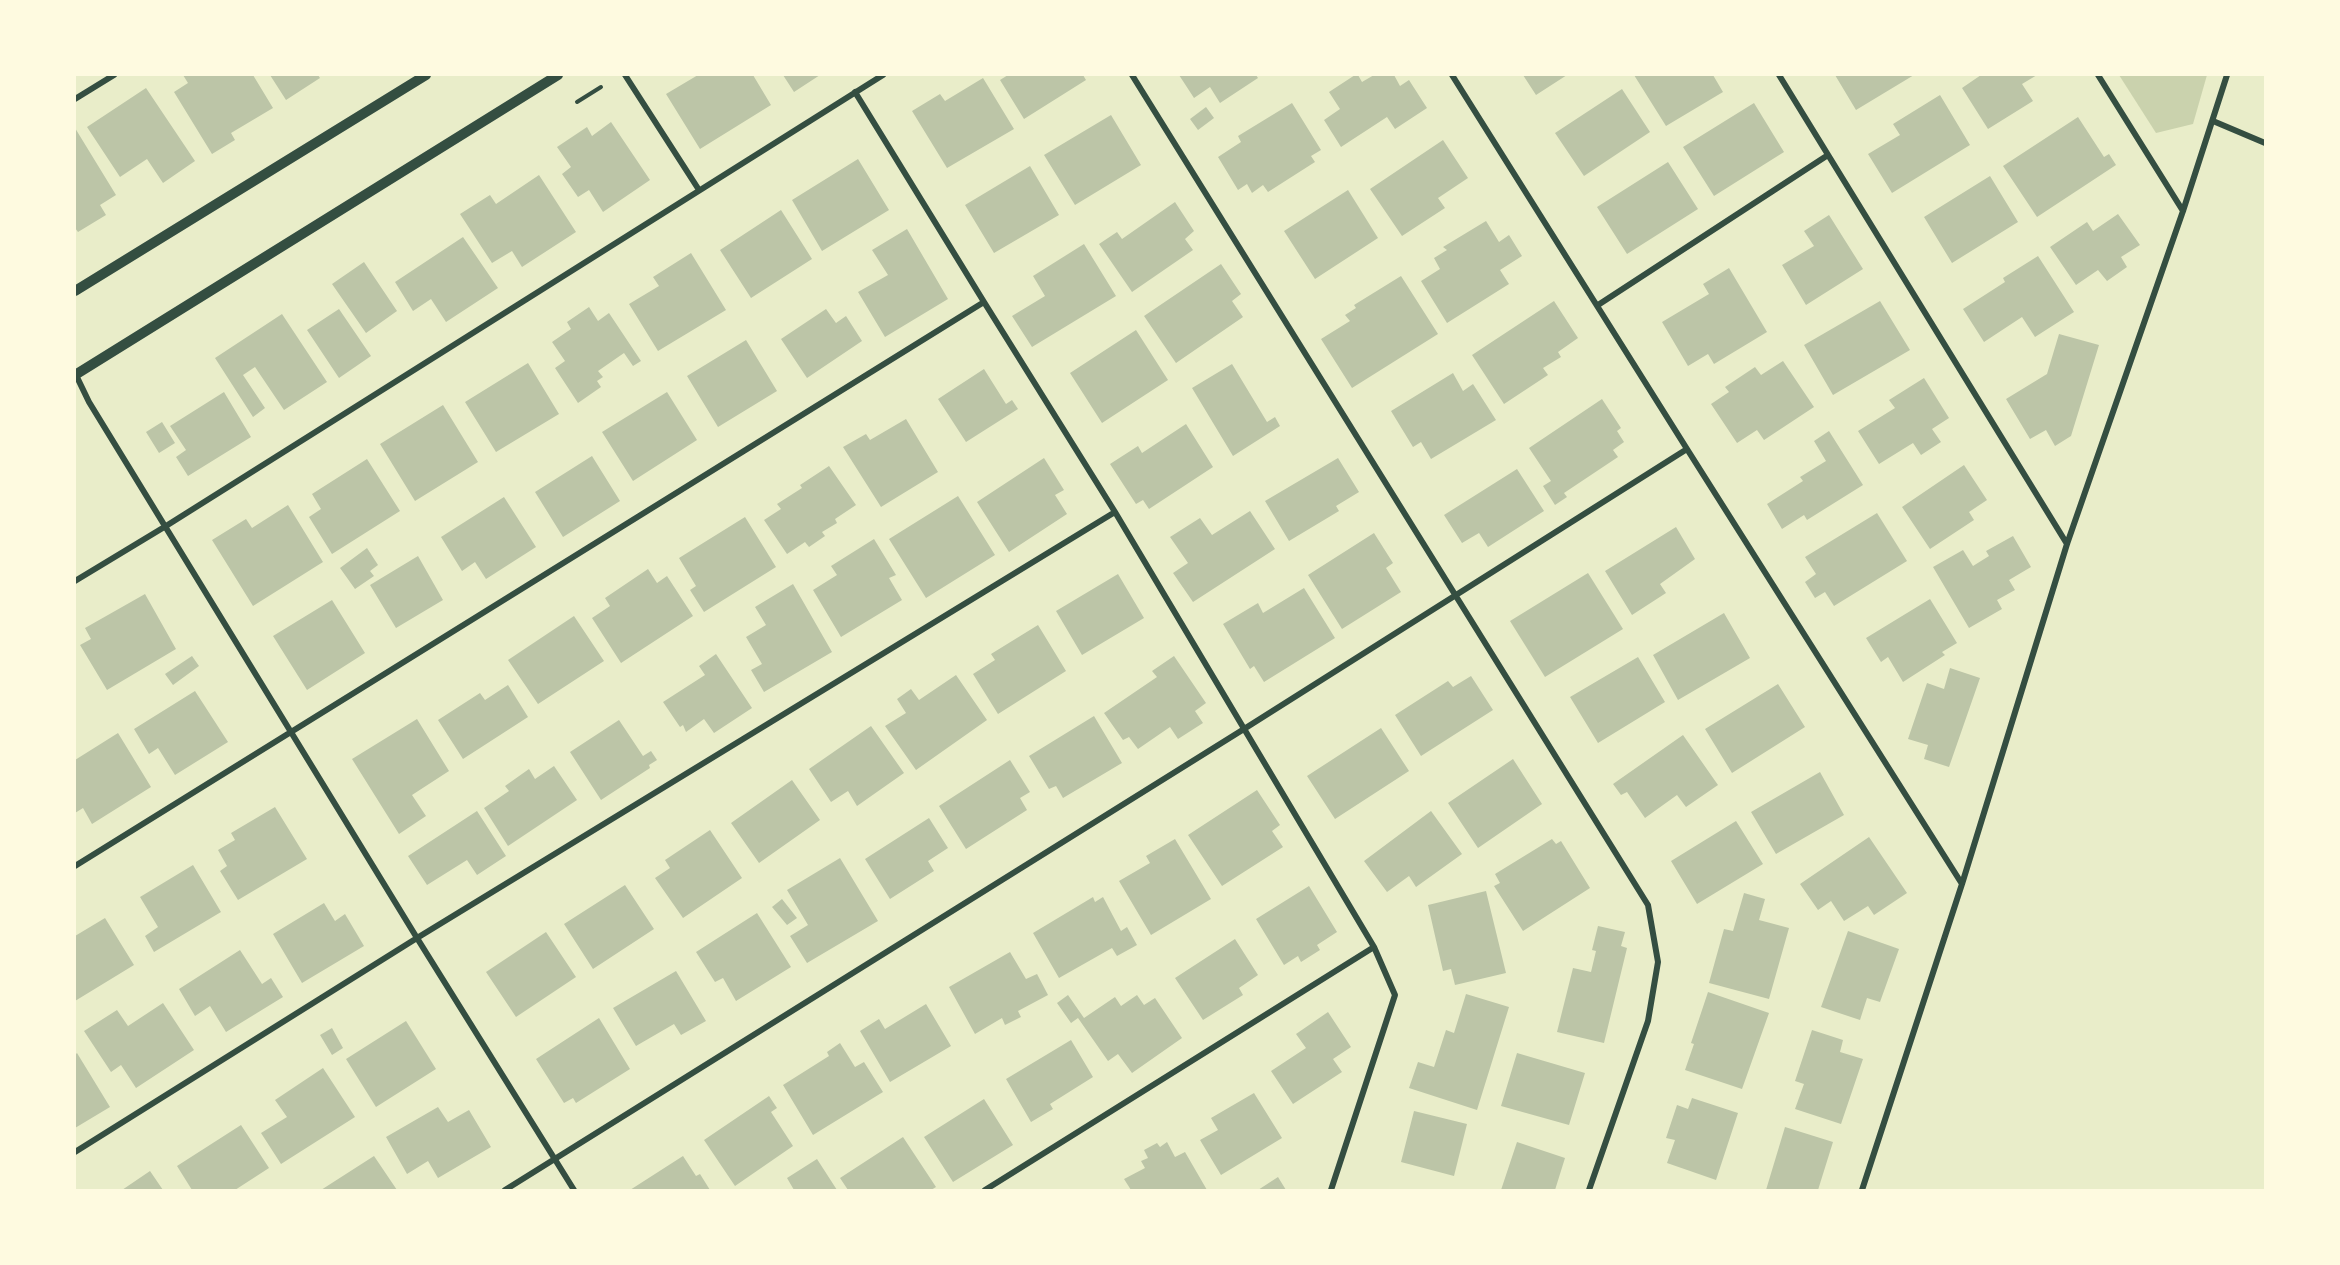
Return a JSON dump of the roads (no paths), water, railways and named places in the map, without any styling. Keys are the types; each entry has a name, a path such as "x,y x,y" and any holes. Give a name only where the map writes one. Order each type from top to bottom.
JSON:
{"street":[{"path":"75,99 114,75"},
{"path":"75,291 426,75"},
{"path":"558,75 75,374 89,402 574,1190"},
{"path":"625,75 699,190"},
{"path":"75,581 883,75"},
{"path":"1132,75 1648,905 1658,963 1648,1021 1588,1190"},
{"path":"1452,75 1962,884"},
{"path":"1779,75 2067,544"},
{"path":"2098,75 2183,211"},
{"path":"1862,1190 1962,884 2067,544 2183,211 2227,75"},
{"path":"855,92 1115,512 1374,947 1395,995 1332,1190"},
{"path":"2213,121 2265,143"},
{"path":"1598,305 1827,155"},
{"path":"75,866 984,302"},
{"path":"505,1190 1244,729 1687,449"},
{"path":"75,1152 417,938 1115,512"},
{"path":"985,1190 1374,947"}]}
